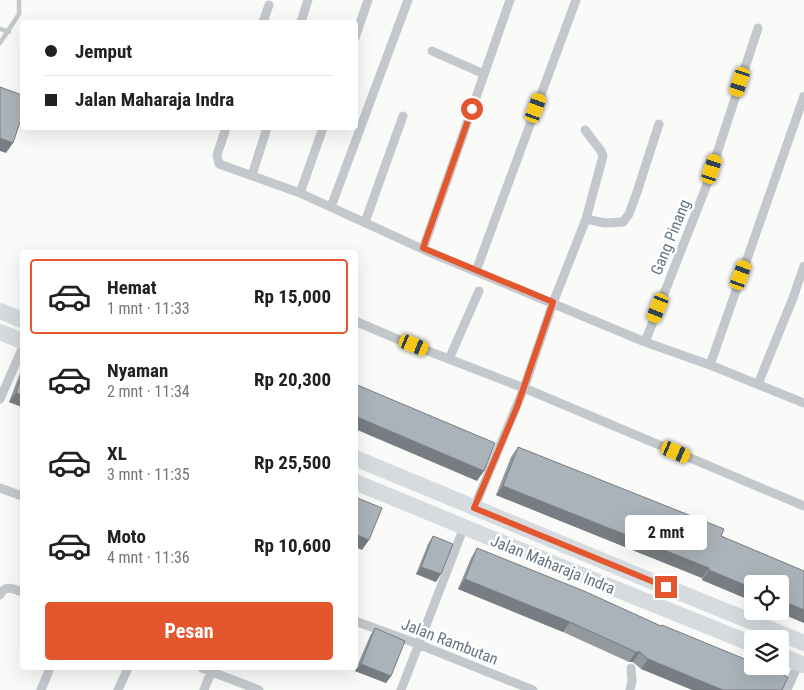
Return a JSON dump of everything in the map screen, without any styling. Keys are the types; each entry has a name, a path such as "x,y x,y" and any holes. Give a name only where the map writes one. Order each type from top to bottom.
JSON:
{"highway":[{"path":"0,311 20,319"},
{"path":"0,332 20,340"},
{"name":"Jalan Maharaja Indra","path":"358,459 804,643"},
{"name":"Jalan Maharaja Indra","path":"358,483 744,641"},
{"path":"789,659 801,664"}],"street":[{"path":"302,20 308,0"},
{"path":"358,29 368,0"},
{"path":"331,206 408,0"},
{"path":"423,248 510,0"},
{"path":"476,271 576,0"},
{"path":"264,20 269,5"},
{"name":"Gang Pinang","path":"645,342 706,187 758,28"},
{"path":"432,51 484,74"},
{"path":"710,365 804,96"},
{"path":"365,222 403,116"},
{"path":"586,219 605,223 623,222 629,214 659,124"},
{"path":"225,130 217,155 219,164 300,193 476,271 645,342 710,365 804,403"},
{"path":"252,175 266,130"},
{"path":"300,193 322,130"},
{"path":"474,508 524,388 553,302 586,219 603,156 585,130"},
{"path":"758,384 804,266"},
{"path":"449,359 479,291"},
{"path":"358,322 524,388 804,506"},
{"path":"0,399 20,354"},
{"path":"0,488 20,495"},
{"path":"400,690 464,527"},
{"path":"0,595 5,588 20,591"},
{"name":"Jalan Rambutan","path":"358,622 533,690"},
{"path":"788,690 801,664"},
{"path":"630,690 632,681 631,668"},
{"path":"41,690 49,670"},
{"path":"118,690 127,670"},
{"path":"206,670 247,688 259,690"},
{"path":"204,690 211,672"}],"lane":[{"path":"0,43 19,14 19,0"},
{"path":"0,29 9,32"}],"building":[{"path":"0,87 20,94 20,122 13,143 0,138"},
{"path":"20,381 20,394 16,393"},
{"path":"358,385 495,443 484,471 358,417"},
{"path":"518,447 724,529 721,536 804,571 804,610 789,604 789,575 744,575 744,585 709,570 709,568 503,486"},
{"path":"358,498 382,508 369,540 358,535"},
{"path":"433,536 453,544 441,574 421,567"},
{"path":"477,548 584,591 661,626 744,659 744,675 783,675 788,677 782,690 723,690 648,659 640,652 636,652 570,622 465,579"},
{"path":"375,628 405,641 391,676 361,664"}],"route":[{"path":"472,109 423,248 553,302 517,407 474,508 666,587"}]}
